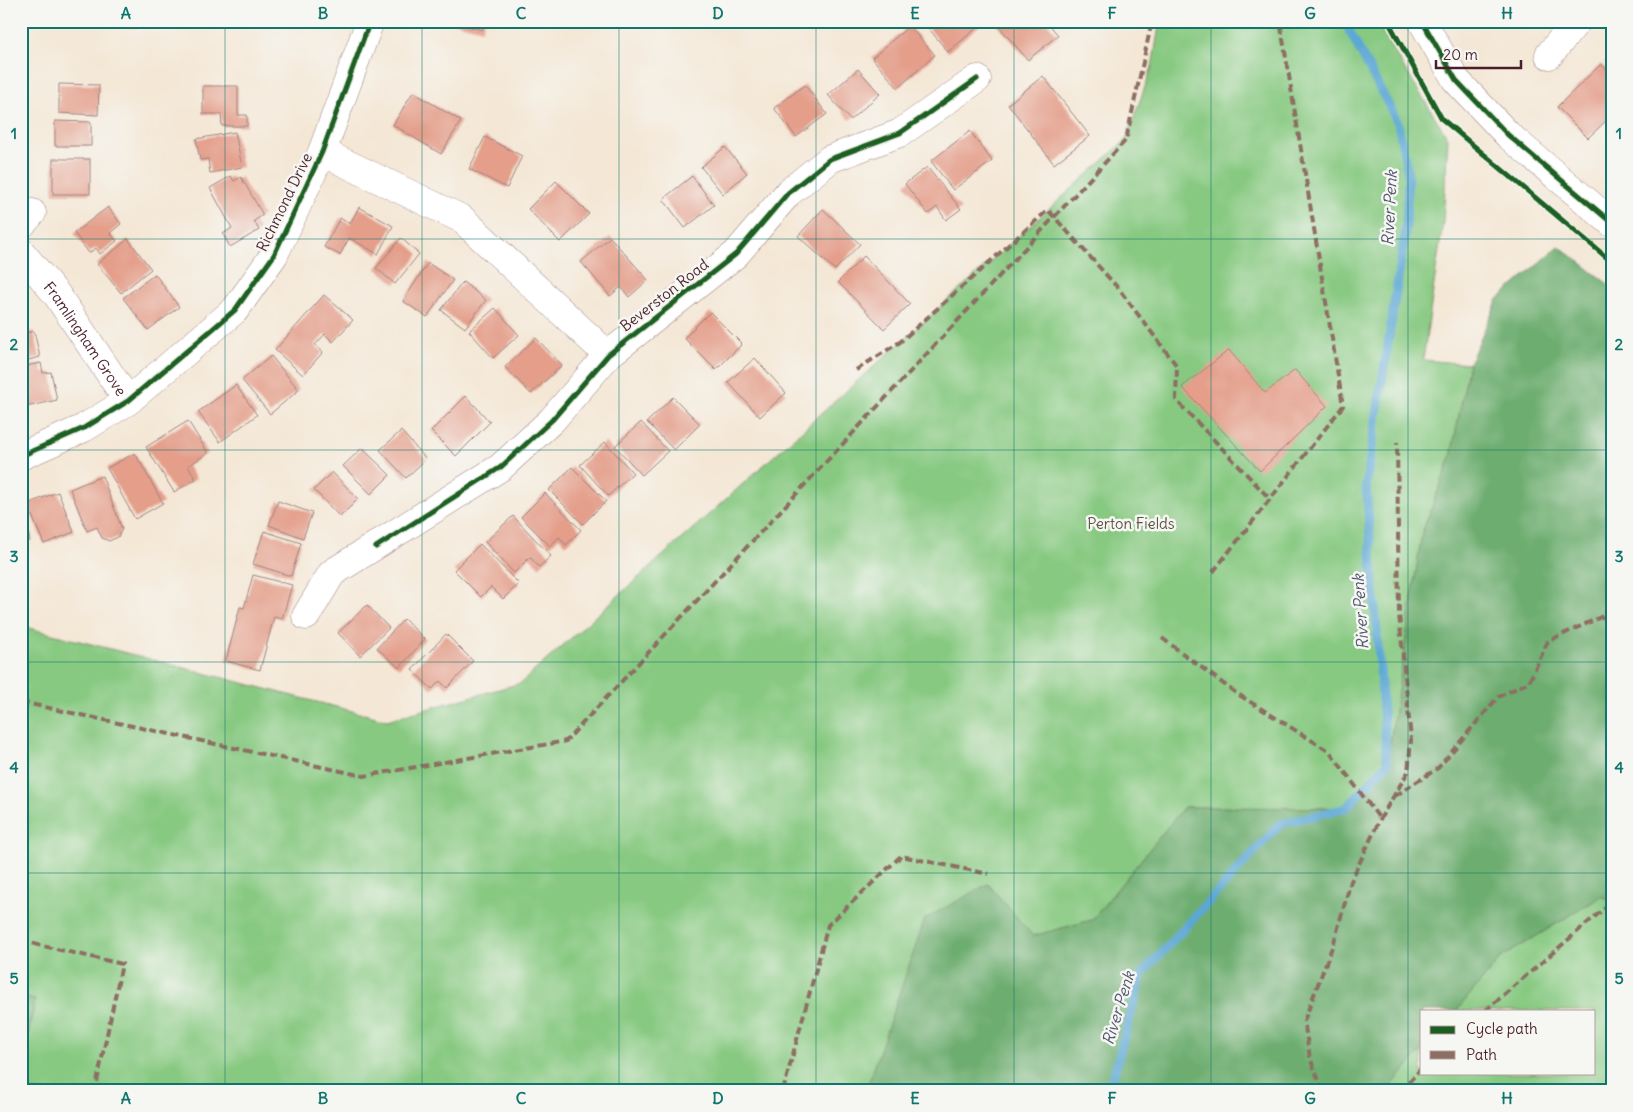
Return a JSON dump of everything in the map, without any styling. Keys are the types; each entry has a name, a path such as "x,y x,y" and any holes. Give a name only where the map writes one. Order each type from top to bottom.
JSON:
{"street":[{"name":"Richmond Drive","path":"21,456 84,428 128,402 235,310 274,255 322,152 370,21"},
{"path":"1422,21 1456,80 1508,135 1612,223"},
{"path":"1549,55 1577,21"},
{"name":"Beverston Road","path":"306,616 332,573 501,467 552,420 608,355 736,254 788,193 830,159 900,133 977,79"},
{"path":"322,152 462,219 608,355"},
{"name":"Framlingham Grove","path":"21,252 57,295 128,402"}],"green space":[{"name":"Perton Fields","path":"1160,21 1380,21 1384,36 1448,138 1443,222 1423,360 1469,364 1451,457 1422,533 1387,764 1346,808 1184,807 1092,920 1033,936 926,919 866,1091 21,1091 21,1070 35,1001 21,997 21,626 387,720 521,683 1126,140 1152,67"},
{"path":"1559,246 1612,287 1612,902 1602,896 1502,957 1457,1010 1420,1010 1420,1052 1387,1091 866,1091 925,919 988,884 1033,936 1092,920 1184,807 1346,808 1387,764 1422,533 1451,457 1469,364 1498,299"},
{"path":"1602,896 1612,902 1612,1091 1387,1091 1420,1052 1420,1074 1596,1074 1596,1010 1457,1010 1502,957"},
{"path":"21,997 35,1000 21,1070"}],"building":[{"path":"112,21 137,21 137,28 112,26"},
{"path":"449,21 485,21 482,30"},
{"path":"931,21 985,21 948,52 926,25"},
{"path":"994,21 1046,21 1058,35 1028,60"},
{"path":"909,26 935,55 898,88 872,58"},
{"path":"1612,54 1612,66 1606,60"},
{"path":"1601,64 1612,75 1612,115 1588,138 1557,107"},
{"path":"858,69 880,94 850,120 828,95"},
{"path":"1043,76 1090,136 1054,164 1008,104"},
{"path":"59,84 99,85 98,115 59,113"},
{"path":"805,85 827,114 796,137 774,108"},
{"path":"203,86 238,86 238,115 247,115 247,126 222,126 221,114 203,114"},
{"path":"413,92 461,121 441,154 393,125"},
{"path":"55,121 91,122 91,146 55,146"},
{"path":"970,131 992,161 953,190 931,161"},
{"path":"235,132 242,167 210,173 208,159 200,160 196,139"},
{"path":"485,137 522,156 507,188 469,169"},
{"path":"725,147 747,173 723,194 701,167"},
{"path":"53,159 90,159 90,194 53,194"},
{"path":"927,167 961,209 946,220 937,207 928,214 905,184"},
{"path":"231,176 234,181 241,177 263,215 254,221 259,230 230,247 223,234 232,228 210,188"},
{"path":"692,176 714,205 685,228 663,199"},
{"path":"556,181 589,214 560,242 528,209"},
{"path":"108,207 121,224 110,233 117,241 100,254 96,248 89,253 74,233"},
{"path":"359,207 393,226 378,254 349,238 340,255 324,247 340,218 350,224"},
{"path":"823,209 860,244 835,270 798,236"},
{"path":"610,237 648,280 629,297 621,287 610,296 581,262"},
{"path":"401,238 419,254 395,284 376,268"},
{"path":"128,239 151,269 121,293 97,264"},
{"path":"864,256 910,304 884,329 838,282"},
{"path":"428,263 453,280 427,317 403,301"},
{"path":"155,274 179,307 148,330 123,298"},
{"path":"463,282 486,300 465,328 441,310"},
{"path":"324,295 353,320 333,342 325,334 315,345 323,352 303,375 275,350"},
{"path":"495,308 519,335 493,358 469,331"},
{"path":"710,312 742,344 716,370 684,338"},
{"path":"34,331 40,357 21,362 21,334"},
{"path":"536,338 562,365 531,394 505,367"},
{"path":"1229,350 1265,393 1295,370 1327,406 1260,471 1182,387"},
{"path":"271,356 299,390 270,414 242,380"},
{"path":"755,358 786,393 760,417 728,382"},
{"path":"41,363 43,373 51,372 57,400 21,408 21,367"},
{"path":"236,385 257,415 220,442 198,412"},
{"path":"466,396 490,422 456,456 431,431"},
{"path":"673,397 700,424 674,450 647,422"},
{"path":"188,421 208,453 188,466 196,479 174,492 146,447"},
{"path":"641,422 668,451 642,475 615,446"},
{"path":"401,431 426,459 406,478 380,450"},
{"path":"605,442 633,473 608,496 580,465"},
{"path":"362,448 390,475 371,494 343,466"},
{"path":"135,453 163,503 135,519 107,468"},
{"path":"572,467 606,501 583,524 549,490"},
{"path":"332,472 358,499 340,517 314,490"},
{"path":"102,476 122,529 118,537 109,541 102,538 97,527 87,531 70,489"},
{"path":"58,492 74,532 44,544 27,504"},
{"path":"545,493 581,530 566,545 559,537 550,546 521,517"},
{"path":"278,501 312,513 303,538 269,525"},
{"path":"24,509 30,541 21,543 21,510"},
{"path":"513,516 551,556 539,567 530,557 514,573 485,542"},
{"path":"264,531 301,543 291,576 253,564"},
{"path":"480,544 519,584 503,599 491,587 481,597 454,570"},
{"path":"253,575 292,585 282,619 274,617 260,670 226,661 240,607 244,608"},
{"path":"367,605 389,628 360,656 338,633"},
{"path":"404,619 425,639 399,668 377,648"},
{"path":"446,634 473,661 447,688 440,681 432,689 412,670"}],"waterway":[{"name":"River Penk","path":"1109,1091 1142,974 1280,824 1346,808 1387,764 1366,485 1406,227 1408,174 1398,123 1344,21"}],"marked path":[{"path":"21,702 364,776 566,741 1126,140 1152,21"},
{"path":"1213,572 1343,406 1280,21"},
{"path":"856,370 900,342 1048,210 1118,288 1177,366 1176,400 1270,499"},
{"path":"1323,1091 1310,1058 1304,1021 1334,942 1351,881 1380,819 1408,772 1411,740 1399,614 1397,442"},
{"path":"1395,796 1438,768 1498,697 1529,682 1548,641 1603,616 1612,604"},
{"path":"1603,616 1612,630"},
{"path":"1162,638 1233,691 1330,752 1380,819"},
{"path":"783,1091 828,925 901,856 989,874"},
{"path":"1486,1010 1612,902"},
{"path":"21,941 122,964 95,1091"},
{"path":"1400,1091 1420,1070"}],"cycle path":[{"path":"21,456 84,428 128,401 235,310 274,255 322,152 370,21"},
{"path":"1388,21 1442,119 1612,262"},
{"path":"1422,21 1456,80 1508,135 1612,223"},
{"path":"376,547 501,467 552,420 608,355 736,254 788,193 830,159 900,133 977,79"}]}
